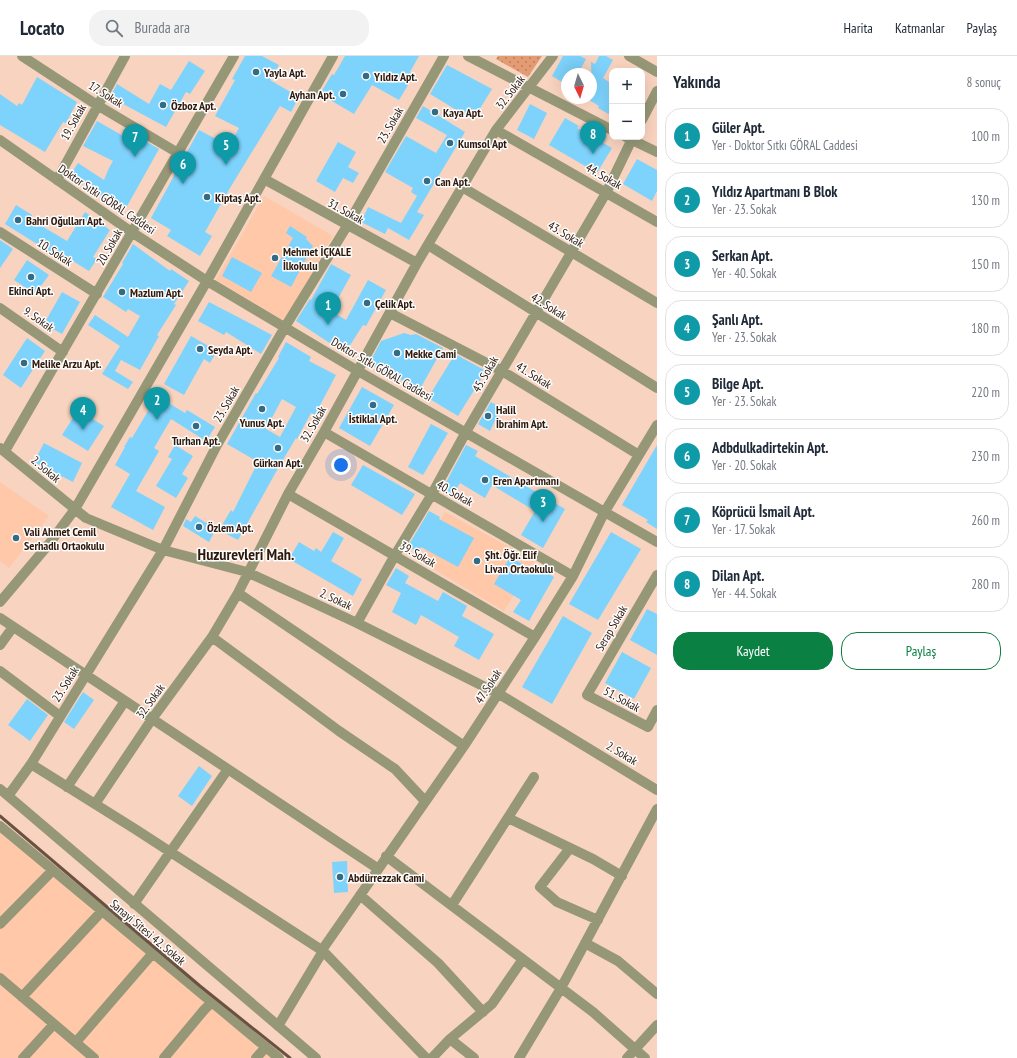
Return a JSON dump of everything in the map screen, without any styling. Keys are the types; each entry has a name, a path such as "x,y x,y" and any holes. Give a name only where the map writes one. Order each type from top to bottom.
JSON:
{"street":[{"name":"17. Sokak","path":"22,56 97,105 178,152"},
{"name":"19. Sokak","path":"57,180 125,56"},
{"name":"20. Sokak","path":"2,449 63,352 234,56"},
{"path":"0,602 49,544 75,509 208,281 333,56"},
{"name":"23. Sokak","path":"8,796 31,764 163,550 218,445 285,327 347,226 444,56"},
{"path":"468,56 531,87 609,128"},
{"name":"32. Sokak","path":"95,804 152,719 212,637 238,593 247,572 288,494 324,432 417,263 496,130 531,87 553,56"},
{"path":"629,56 657,72"},
{"path":"645,114 657,91"},
{"name":"44. Sokak","path":"496,130 657,222"},
{"name":"Doktor Sıtkı GÖRAL Caddesi","path":"0,140 133,233 208,281 358,371 657,542"},
{"name":"45. Sokak","path":"357,624 395,555 432,494 466,432 606,192 629,140"},
{"path":"634,140 657,152"},
{"name":"31. Sokak","path":"264,179 347,226 417,263"},
{"name":"43. Sokak","path":"462,187 657,303"},
{"name":"10. Sokak","path":"0,232 97,294"},
{"name":"42. Sokak","path":"428,245 657,388"},
{"name":"9. Sokak","path":"0,308 63,352"},
{"name":"41. Sokak","path":"390,313 502,370 639,455"},
{"name":"47. Sokak","path":"278,1026 322,950 377,868 464,746 535,637 573,576 604,513 657,424"},
{"name":"40. Sokak","path":"324,432 573,576"},
{"name":"2. Sokak","path":"2,449 86,518 163,550 247,572 357,624 499,694 657,790"},
{"name":"39. Sokak","path":"288,494 535,637"},
{"name":"Serap Sokak","path":"586,695 657,575"},
{"path":"238,593 464,746"},
{"path":"0,618 377,868"},
{"path":"0,645 13,627"},
{"path":"212,637 333,727 395,769 425,801"},
{"path":"0,671 60,716"},
{"name":"51. Sokak","path":"586,695 648,727 657,710"},
{"path":"67,787 125,701"},
{"path":"31,764 322,950 426,1058"},
{"path":"134,904 228,769"},
{"path":"452,905 534,777"},
{"path":"0,789 316,1058"},
{"path":"519,1058 561,988 657,809"},
{"path":"508,818 570,848 622,876"},
{"name":"Sanayi Sitesi 42. Sokak","path":"0,826 279,1058"},
{"path":"570,848 540,887 558,902 598,920"},
{"path":"386,856 593,1012 645,1058"},
{"path":"0,924 53,870"},
{"path":"360,895 438,963 483,1012"},
{"path":"22,997 102,911"},
{"path":"585,943 618,961 657,994"},
{"path":"76,1042 153,953"},
{"path":"432,1058 450,1039 492,1004 523,959"},
{"path":"0,978 94,1058"},
{"path":"164,1058 212,1002"},
{"path":"23,1058 54,1024"},
{"path":"627,1058 657,1025"},
{"path":"450,1039 474,1058"},
{"path":"256,1058 266,1047"}],"shaded area":[{"path":"498,56 542,56 528,77 496,59"},
{"name":"Mehmet İÇKALE İlkokulu","path":"264,196 333,236 284,321 216,280"},
{"name":"Vali Ahmet Cemil Serhadlı Ortaokulu","path":"0,482 49,516 9,568 0,561"},
{"name":"Şht. Öğr. Elif Livan Ortaokulu","path":"445,512 535,561 504,611 420,561"},
{"path":"0,829 273,1058 0,1058"}],"building":[{"path":"245,56 262,56 279,65 270,80 299,97 291,112 280,106 205,232 212,236 200,256 167,236 171,230 151,218 199,130 229,146 239,128 215,116 235,80 232,79"},
{"path":"345,56 419,56 410,72 414,75 399,100 372,85 354,114 320,94 332,74 334,75"},
{"path":"563,56 580,56 586,59 581,68 561,68 561,81 552,76"},
{"path":"599,56 606,56 613,60 603,78 609,82 609,114 598,108 599,106 596,104 597,104 597,68 591,68 591,62 595,64"},
{"path":"189,61 205,71 190,94 186,92 166,127 110,97 117,84 149,104 160,84 171,90"},
{"path":"447,65 492,89 473,120 430,94"},
{"path":"37,77 77,102 66,123 63,122 45,152 0,125 0,94 17,106 19,103 22,105"},
{"path":"530,104 547,113 534,139 517,130"},
{"path":"423,106 465,132 417,212 424,215 409,240 388,228 385,234 361,222 368,207 401,223 417,196 411,192 413,188 385,172 406,136 436,153 447,135 416,118"},
{"path":"565,118 579,126 577,128 612,148 597,173 549,145"},
{"path":"97,121 125,137 128,131 159,149 126,208 97,193 70,175 78,163 104,180 113,161 83,146"},
{"path":"338,142 356,152 348,167 359,173 353,183 343,178 335,192 316,181"},
{"path":"637,159 657,170 657,191 652,201 623,184"},
{"path":"16,205 32,215 30,219 67,241 85,212 110,230 93,257 97,259 89,271 55,250 53,254 5,224"},
{"path":"290,226 307,237 306,239 313,246 291,287 271,276 293,238 286,233"},
{"path":"0,240 13,249 0,268"},
{"path":"133,244 170,271 171,269 189,281 174,304 176,305 157,335 159,336 140,370 121,360 115,371 133,382 128,389 102,374 120,346 88,325 95,315 128,337 140,316 128,309 126,312 103,297"},
{"path":"232,257 262,273 251,292 222,276"},
{"name":"Ekinci Apt.","path":"27,260 49,275 35,294 14,280"},
{"path":"331,264 351,275 331,311 346,320 368,280 386,290 366,326 363,325 345,353 296,321 310,299 311,300"},
{"path":"62,292 80,302 62,334 44,324"},
{"path":"209,302 272,335 261,354 226,332 224,335 198,321"},
{"name":"Mekke Cami","path":"404,333 411,335 416,334 443,348 420,389 369,364 381,341"},
{"path":"191,336 217,351 210,363 204,359 184,395 164,384"},
{"name":"Melike Arzu Apt.","path":"27,338 45,351 21,388 3,375"},
{"path":"286,342 311,357 309,361 336,375 315,415 311,413 238,540 219,530 231,510 233,512 258,462 227,444 256,393 257,394 279,358 278,357","holes":["282,399 296,407 280,437 266,429"]},
{"path":"455,354 486,371 458,416 428,398"},
{"path":"362,387 394,405 370,446 339,428"},
{"path":"157,396 185,413 187,410 215,427 206,441 171,419 154,448 159,451 136,491 165,507 153,530 111,507 130,474 115,465 130,437 132,438"},
{"name":"Halil İbrahim Apt.","path":"491,402 501,408 490,431 478,424"},
{"path":"78,410 104,426 88,451 62,435"},
{"path":"431,424 448,433 423,475 408,467"},
{"path":"44,443 82,463 73,482 34,462"},
{"path":"175,445 193,456 182,474 188,478 176,498 156,486 172,459 168,457"},
{"path":"466,445 478,451 475,456 565,509 543,548 521,535 535,511 492,485 485,498 460,483 453,495 443,488"},
{"path":"657,445 657,529 646,522 648,520 622,505"},
{"path":"363,465 415,494 402,515 351,485"},
{"path":"429,511 440,517 439,519 474,538 458,567 421,547 418,552 408,546"},
{"name":"Özlem Apt.","path":"195,516 216,529 209,542 183,526 186,519 191,522"},
{"path":"333,532 344,538 331,561 362,579 353,596 289,559 299,542 314,551 316,548 321,552"},
{"path":"611,532 641,549 598,620 569,604"},
{"path":"510,557 536,572 539,568 554,577 529,621 513,612 521,600 494,584"},
{"path":"396,568 409,576 405,583 438,601 443,592 467,606 462,616 494,634 479,660 454,646 459,637 421,615 416,625 392,612 401,593 386,585"},
{"path":"647,609 657,614 657,655 630,640"},
{"path":"563,616 592,633 552,704 522,687"},
{"path":"622,652 651,668 634,699 605,683"},
{"path":"83,692 94,700 74,729 64,722"},
{"path":"27,699 48,715 30,741 8,725"},
{"path":"199,766 212,776 192,806 178,796"},
{"name":"Abdürrezzak Cami","path":"347,861 348,892 334,893 332,862"}],"railway":[{"path":"0,816 200,986 290,1058"}],"place":[{"name":"Yayla Apt.","path":"256,72"},
{"name":"Yıldız Apt.","path":"366,76"},
{"name":"Ayhan Apt.","path":"343,94"},
{"name":"Özboz Apt.","path":"163,105"},
{"name":"Kaya Apt.","path":"435,112"},
{"name":"Kumsol Apt","path":"450,143"},
{"name":"Dilan Apt.","path":"593,154"},
{"name":"Köprücü İsmail Apt.","path":"135,157"},
{"name":"Bilge Apt.","path":"226,165"},
{"name":"Can Apt.","path":"427,181"},
{"name":"Adbdulkadirtekin Apt.","path":"183,184"},
{"name":"Kiptaş Apt.","path":"207,197"},
{"name":"Bahri Oğulları Apt.","path":"18,220"},
{"name":"Mehmet İÇKALE İlkokulu","path":"275,258"},
{"name":"Ekinci Apt.","path":"31,277"},
{"name":"Mazlum Apt.","path":"122,292"},
{"name":"Çelik Apt.","path":"367,303"},
{"name":"Güler Apt.","path":"328,325"},
{"name":"Seyda Apt.","path":"200,349"},
{"name":"Mekke Cami","path":"397,353"},
{"name":"Melike Arzu Apt.","path":"24,363"},
{"name":"İstiklal Apt.","path":"373,405"},
{"name":"Yunus Apt.","path":"262,409"},
{"name":"Halil İbrahim Apt.","path":"488,416"},
{"name":"Yıldız Apartmanı B Blok","path":"157,420"},
{"name":"Turhan Apt.","path":"196,426"},
{"name":"Şanlı Apt.","path":"83,430"},
{"name":"Gürkan Apt.","path":"278,448"},
{"name":"Eren Apartmanı","path":"485,480"},
{"name":"Serkan Apt.","path":"543,522"},
{"name":"Özlem Apt.","path":"199,527"},
{"name":"Vali Ahmet Cemil Serhadlı Ortaokulu","path":"16,538"},
{"name":"Şht. Öğr. Elif Livan Ortaokulu","path":"477,561"},
{"name":"Abdürrezzak Cami","path":"340,877"}],"district":[{"name":"Huzurevleri Mah.","path":"246,554"}]}
